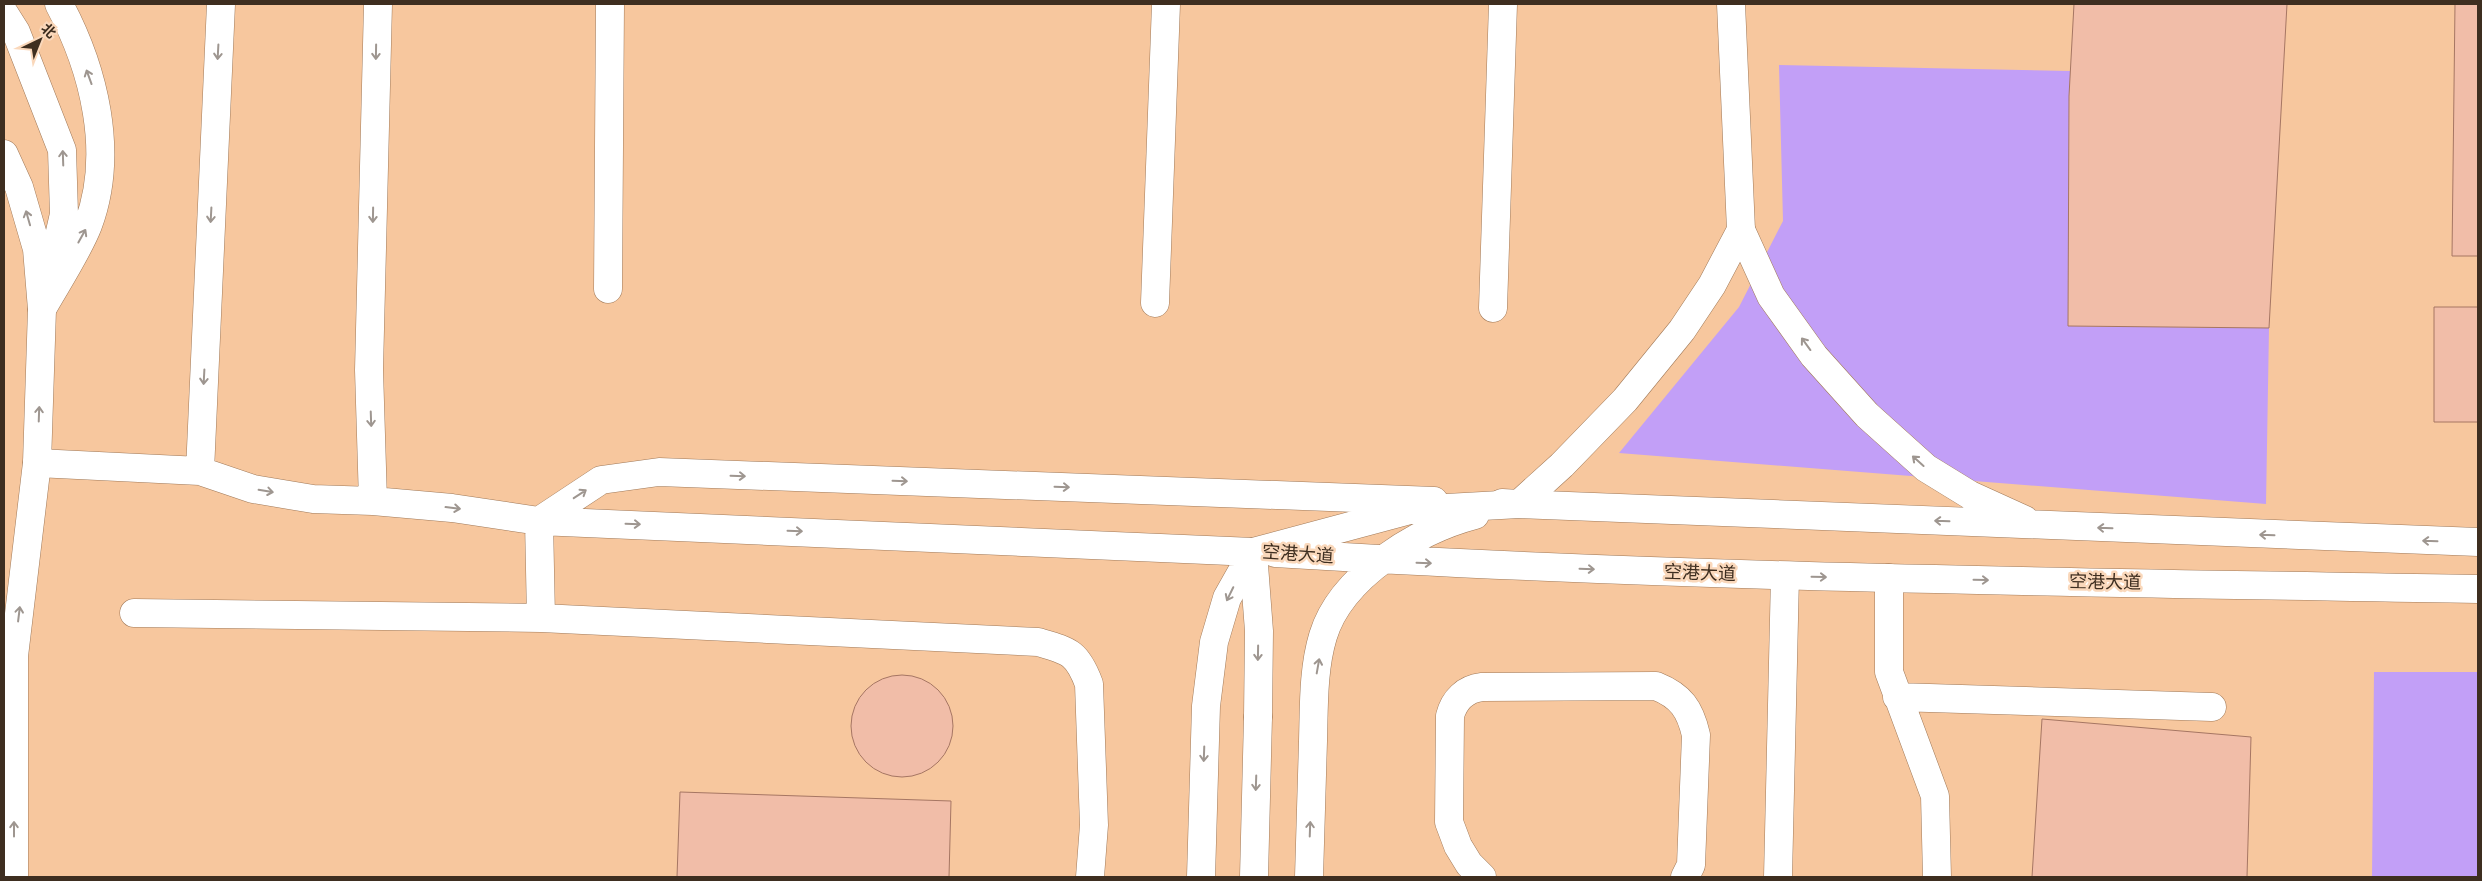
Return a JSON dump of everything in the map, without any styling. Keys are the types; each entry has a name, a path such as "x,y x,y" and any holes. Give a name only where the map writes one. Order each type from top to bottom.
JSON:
{"main road":[{"path":"42,309 88,225 102,167 94,91 69,22 59,4"},
{"path":"200,471 220,4"},
{"path":"373,501 369,370 378,4"},
{"path":"608,289 610,4"},
{"path":"1155,303 1166,4"},
{"path":"1493,308 1503,4"},
{"path":"1731,4 1741,230 1771,296 1814,356 1867,415 1926,468 1970,495 2038,525"},
{"path":"4,13 16,32 62,150 64,214 42,309"},
{"path":"4,154 19,187 37,249 42,309 37,463 9,656 14,877"},
{"path":"1309,877 1315,683 1323,635 1338,604 1363,575 1384,560 1438,528 1459,519 1519,504 1562,465 1625,400 1682,330 1712,285 1741,230"},
{"path":"37,463 200,471 253,489 313,499 373,501 452,508 539,521 1253,552"},
{"path":"539,521 601,480 659,472 1519,504"},
{"name":"空港大道","path":"1253,552 1410,510 1519,504 2478,542"},
{"path":"539,521 541,618"},
{"path":"1253,552 1259,631 1254,877"},
{"path":"1201,877 1206,706 1214,642 1227,598 1253,552"},
{"name":"空港大道","path":"1253,552 1384,560 1785,576 2478,589"},
{"path":"1778,877 1785,576"},
{"path":"1889,578 1889,672 1935,796 1937,877"},
{"path":"134,613 541,618 1038,642 1067,650 1082,664 1089,684 1094,825 1090,877"},
{"path":"1482,877 1469,864 1458,846 1449,822 1450,716 1453,705 1462,695 1472,688 1656,686 1671,692 1682,702 1692,719 1696,735 1691,865 1685,877"},
{"path":"1897,697 2212,707"}],"shaded area":[{"path":"4,4 2478,4 2478,877 4,877"},
{"path":"1779,65 2070,71 2068,326 2269,328 2266,504 1619,453 1739,307 1783,221"},
{"path":"2374,672 2478,672 2478,877 2372,877"}],"building":[{"path":"2074,4 2287,4 2269,328 2068,326 2069,96"},
{"path":"2455,4 2478,4 2478,256 2452,256"},
{"path":"2434,307 2478,307 2478,422 2434,422"},
{"path":"902,675 912,676 931,683 945,697 952,716 952,736 945,755 931,769 912,776 902,777 892,776 873,769 859,755 852,736 851,726 852,716 859,697 873,683 892,676"},
{"path":"2042,719 2251,737 2247,877 2032,877"},
{"path":"680,792 951,801 949,877 677,877"}]}
